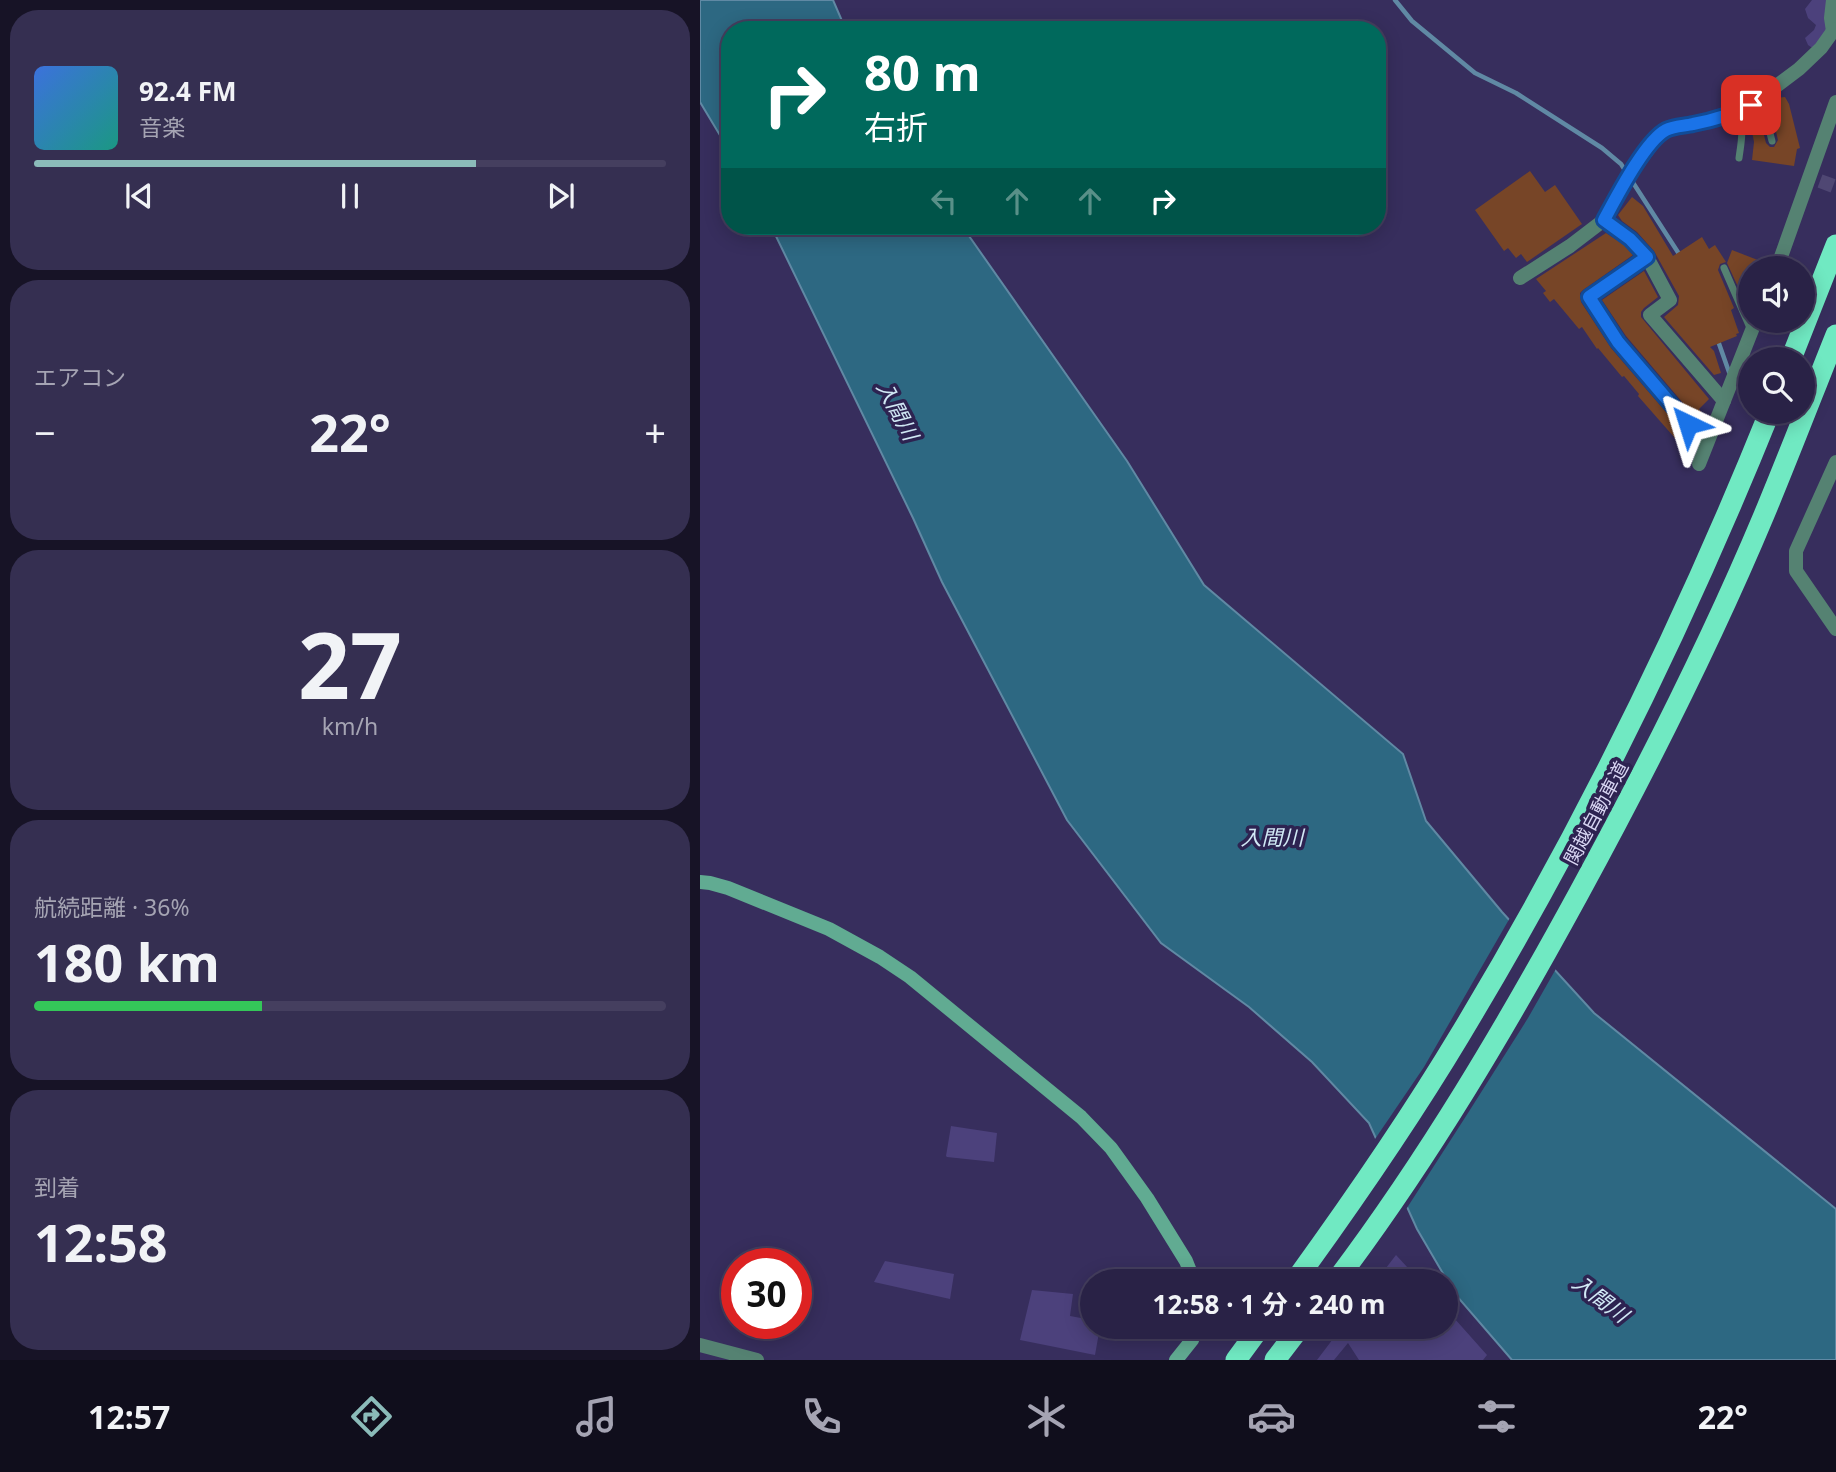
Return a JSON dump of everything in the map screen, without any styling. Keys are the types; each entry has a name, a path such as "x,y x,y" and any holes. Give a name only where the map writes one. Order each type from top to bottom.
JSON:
{"highway":[{"path":"1796,347 1836,245"},
{"name":"関越自動車道","path":"1345,1269 1416,1167 1482,1062 1540,964 1663,734 1763,516 1836,335"},
{"name":"関越自動車道","path":"1303,1269 1396,1137 1460,1037 1577,828 1634,717 1737,493 1765,424"},
{"path":"1236,1360 1251,1339"},
{"path":"1275,1360 1291,1339"}],"street":[{"path":"1520,278 1604,220 1629,174 1657,137 1667,129 1737,113 1799,69 1821,48 1834,30 1831,18 1833,0"},
{"path":"1782,256 1815,179 1836,102"},
{"path":"1604,220 1630,239 1647,257 1670,300 1650,315 1724,401"},
{"path":"1647,257 1589,297 1618,342 1706,444"},
{"path":"1699,464 1750,333"},
{"path":"1836,462 1796,551 1796,571 1836,629"},
{"path":"700,882 728,888 829,929 862,946 910,977 1081,1118 1111,1148 1147,1198 1189,1269"},
{"path":"1176,1360 1192,1339"},
{"path":"700,1345 757,1360"}],"lane":[{"path":"1761,98 1772,141"},
{"path":"1737,113 1741,119 1740,158"},
{"path":"1724,268 1738,296"}],"shaded area":[{"path":"1812,0 1830,0 1829,30 1814,49 1808,45 1805,38 1816,25 1808,18 1805,9"},
{"path":"951,1126 997,1133 994,1162 947,1157"},
{"path":"1396,1255 1409,1269 1385,1269"},
{"path":"885,1261 954,1274 950,1299 874,1282"},
{"path":"1032,1290 1073,1294 1070,1316 1080,1318 1080,1339 1098,1339 1095,1355 1020,1340"},
{"path":"1458,1322 1487,1355 1483,1360 1359,1360 1348,1343 1334,1360 1317,1360 1333,1339 1458,1339"}],"water":[{"path":"700,0 833,0 842,21 721,21 721,137 700,102"},
{"name":"入間川","path":"775,235 968,235 1127,461 1204,585 1403,754 1426,821 1502,912 1594,1013 1836,1209 1836,1360 1512,1360 1458,1297 1458,1269 1440,1269 1417,1229 1369,1123 1312,1062 1249,1007 1161,943 1067,820 942,582"}],"pier":[{"path":"1511,916 1557,967 1528,1018 1405,1211 1373,1142 1424,1067"}],"building":[{"path":"1785,97 1800,148 1797,149 1794,166 1752,160 1754,142 1749,116 1758,112 1766,143 1774,147 1778,140 1771,102"},
{"path":"1530,171 1545,192 1555,185 1582,224 1527,262 1521,254 1516,258 1508,248 1504,251 1475,210"},
{"path":"1632,197 1643,206 1673,256 1702,237 1709,249 1715,245 1726,262 1720,264 1718,270 1734,308 1731,310 1739,333 1710,347 1714,351 1721,373 1714,375 1664,317 1678,305 1679,296 1654,251 1618,215"},
{"path":"1606,233 1633,255 1583,290 1580,293 1581,302 1611,348 1689,439 1681,445 1624,376 1622,377 1597,349 1582,327 1579,329 1554,299 1550,302 1543,293 1546,291 1536,279"},
{"path":"1732,250 1747,256 1738,256 1738,287 1727,263"},
{"path":"1644,271 1658,297 1644,308 1641,317 1709,399 1699,409 1705,417 1700,423 1626,336 1602,300"}],"waterway":[{"path":"1395,0 1412,21 1475,73 1516,93 1602,148 1621,164 1681,257"},
{"path":"1717,338 1729,372"}],"tunnel":[{"path":"1820,181 1836,187"}],"route":[{"path":"1688,424 1618,342 1589,297 1647,257 1630,239 1604,220 1632,170 1657,137 1667,129 1718,119 1751,105"}]}
